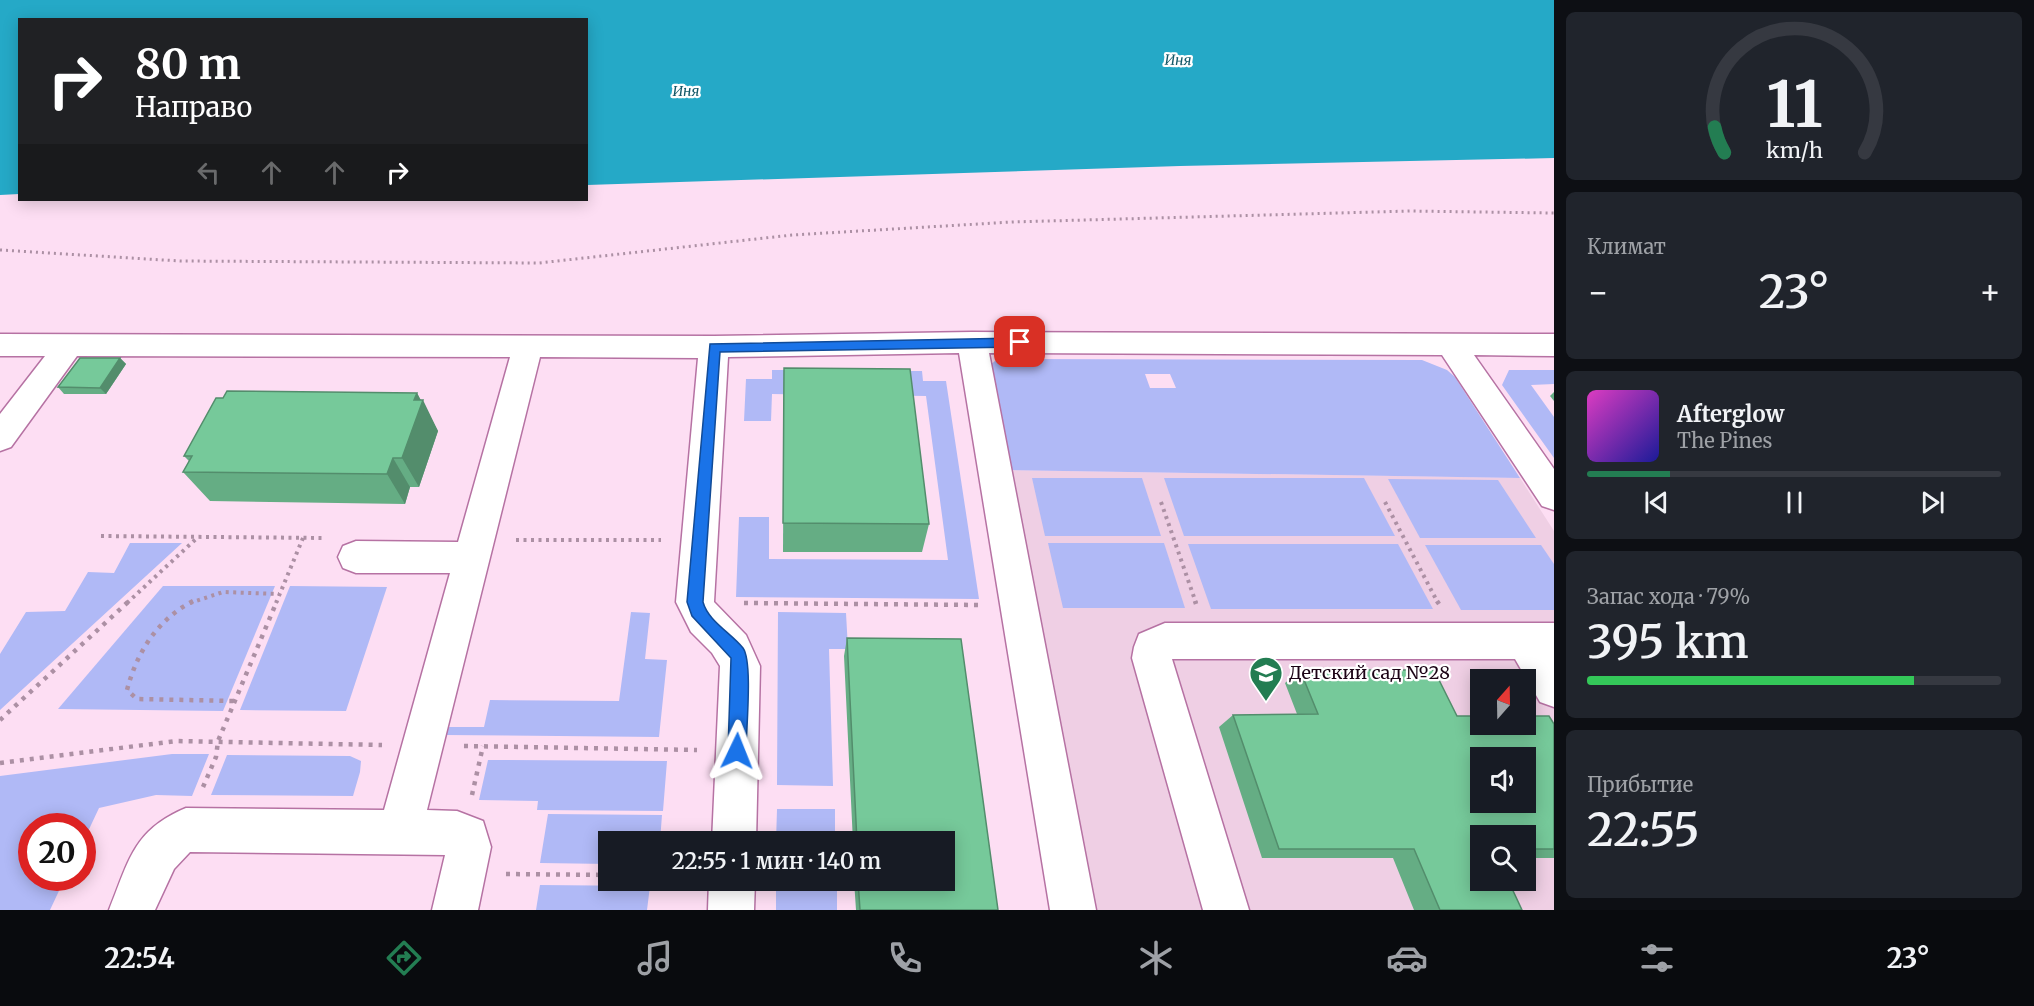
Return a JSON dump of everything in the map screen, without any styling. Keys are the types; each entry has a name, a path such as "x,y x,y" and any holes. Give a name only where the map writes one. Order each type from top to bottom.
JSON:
{"lane":[{"path":"972,342 1073,910"},
{"path":"0,345 714,347 972,342 1554,345"},
{"path":"0,438 69,345"},
{"path":"1451,345 1554,496"},
{"path":"400,831 528,346"},
{"path":"714,347 695,602 697,611 738,655 740,666 734,831"},
{"path":"356,556 472,558"},
{"path":"1226,910 1152,658 1153,647 1165,641 1540,641 1554,688"},
{"path":"132,910 157,851 170,836 186,830 457,833 461,873"},
{"path":"731,910 732,891"}],"path":[{"path":"0,250 180,261 539,263 792,235 1012,222 1410,211 1554,213"},
{"path":"1161,502 1209,641"},
{"path":"1385,502 1460,641"},
{"path":"0,720 197,537"},
{"path":"186,830 216,757 218,741 303,538"},
{"path":"235,701 137,699 127,690 130,671 149,637 171,613 195,599 217,593 279,594"},
{"path":"695,602 1019,605"},
{"path":"0,763 176,741 737,751"},
{"path":"483,746 461,873 598,875"}],"shaded area":[{"path":"1005,359 1422,360 1447,370 1455,377 1520,478 1005,470 990,365 995,361","holes":["1145,374 1170,374 1176,388 1150,388"]},
{"path":"772,370 826,370 827,395 772,394 771,421 744,421 746,379 772,379"},
{"path":"1509,370 1554,370 1554,384 1531,385 1554,417 1554,458 1502,385"},
{"path":"856,371 922,371 923,381 946,381 979,599 736,597 739,517 769,517 769,559 948,560 926,396 857,395"},
{"name":"Детский сад №28","path":"1005,470 1520,478 1554,531 1554,910 1095,910"},
{"path":"1032,478 1142,478 1161,536 1045,536"},
{"path":"1164,478 1364,478 1395,536 1184,536"},
{"path":"1388,479 1498,480 1536,538 1420,538"},
{"path":"130,543 182,543 0,710 0,654 26,612 65,611 88,572 114,573"},
{"path":"1048,543 1164,543 1185,608 1063,608"},
{"path":"1188,544 1398,544 1433,609 1211,609"},
{"path":"1425,545 1541,545 1554,564 1554,610 1461,610"},
{"path":"163,586 275,586 223,711 58,709"},
{"path":"290,586 387,587 346,711 240,710"},
{"path":"631,612 650,613 645,659 667,660 659,737 445,735 447,727 484,727 490,700 619,701"},
{"path":"778,612 846,613 848,649 829,649 833,786 777,785"},
{"path":"172,754 209,754 192,796 156,795 99,808 96,814 18,813 18,891 59,891 50,910 0,910 0,776"},
{"path":"227,755 350,756 361,761 353,796 211,795"},
{"path":"488,760 667,761 663,811 537,810 538,801 479,800"},
{"path":"777,809 835,809 835,831 776,831"},
{"path":"548,814 662,815 661,831 598,831 598,864 540,863"},
{"path":"540,885 598,886 598,891 649,891 647,910 536,910"},
{"path":"776,891 837,891 837,910 776,910"}],"water":[{"name":"Иня","path":"0,0 1554,0 1554,158 1180,166 588,185 588,18 18,18 18,194 0,195"}],"building":[{"path":"80,358 120,358 100,388 58,387"},
{"path":"784,368 910,369 929,524 783,523"},
{"path":"227,391 417,393 414,400 423,400 402,458 393,458 387,474 183,472 192,456 184,456 216,398 223,398"},
{"path":"847,638 961,639 998,910 860,910 859,891 955,891 955,831 856,831"},
{"path":"1300,670 1434,670 1457,716 1470,716 1470,735 1536,735 1536,716 1549,716 1554,724 1554,849 1536,849 1536,825 1470,825 1470,891 1513,891 1522,910 1440,910 1414,849 1279,849 1233,715 1318,714"}],"place":[{"name":"Детский сад №28","path":"1266,702"}],"route":[{"path":"737,751 740,666 738,655 697,611 695,602 714,347 1020,342"}]}
